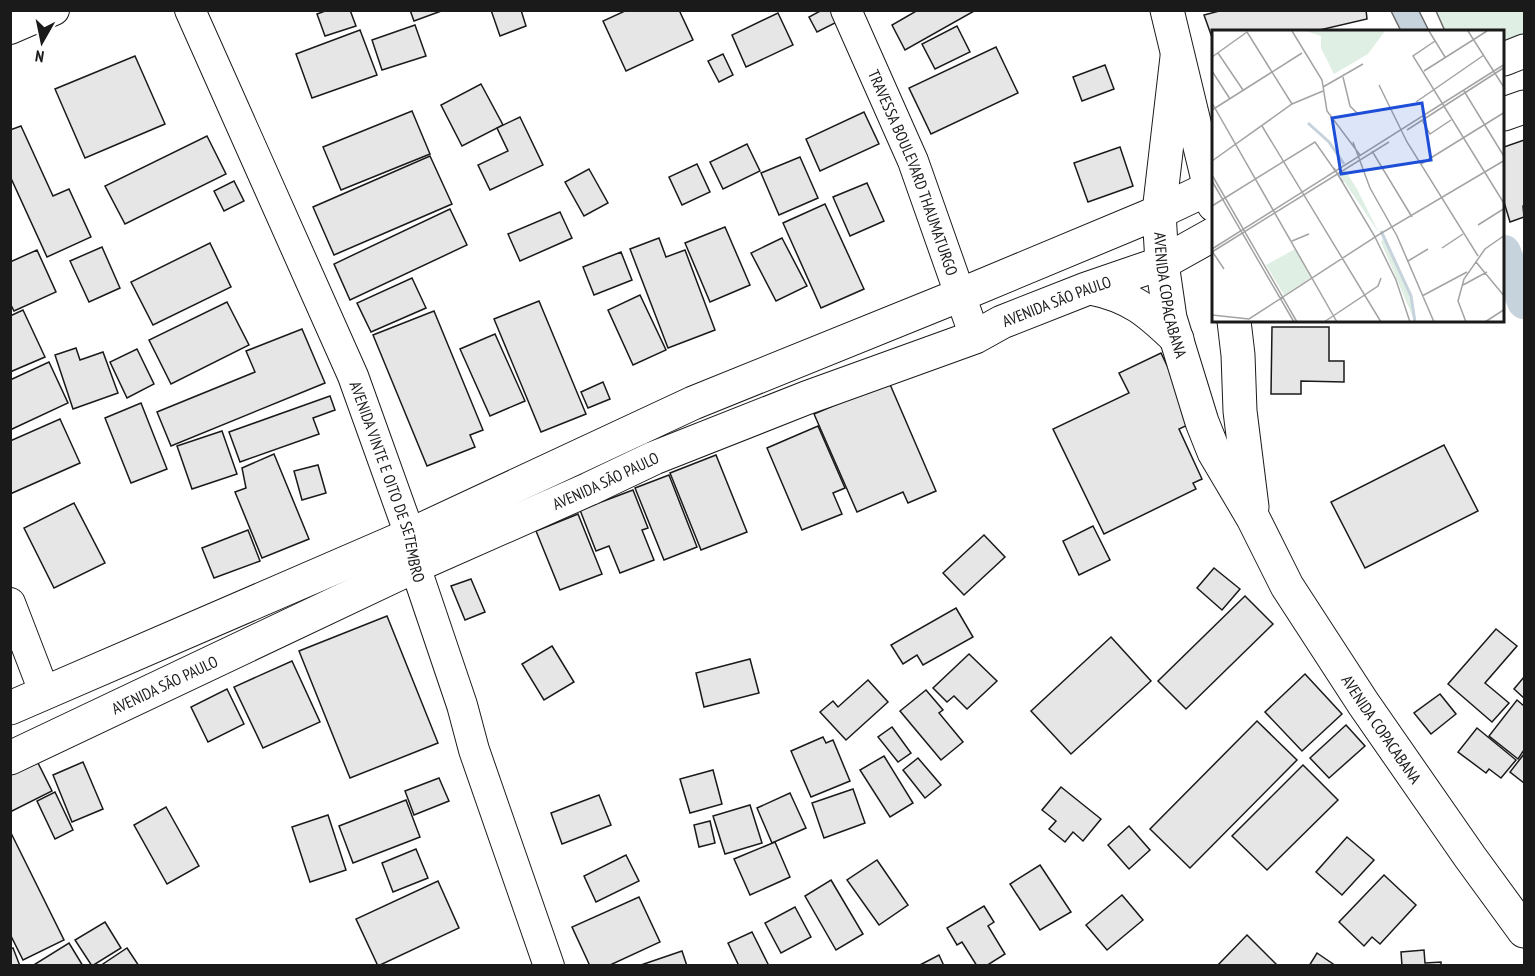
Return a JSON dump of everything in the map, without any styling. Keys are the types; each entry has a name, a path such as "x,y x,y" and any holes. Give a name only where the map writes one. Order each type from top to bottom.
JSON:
{"street":[{"path":"10,29 54,10"},
{"name":"AVENIDA VINTE E OITO DE SETEMBRO","path":"190,10 353,376 413,550 474,750 549,966"},
{"name":"TRAVESSA BOULEVARD THAUMATURGO","path":"846,10 913,160 975,337"},
{"name":"AVENIDA COPACABANA","path":"1167,10 1212,193"},
{"path":"1505,58 1524,51"},
{"path":"1180,68 1192,94 1212,118"},
{"name":"AVENIDA COPACABANA","path":"1180,68 1159,212 1162,264 1170,318 1202,422 1214,453 1253,518 1287,586 1363,703 1524,931"},
{"path":"1505,113 1524,106"},
{"name":"AVENIDA SÃO PAULO","path":"22,753 693,403 960,296 1159,212 1212,193"},
{"name":"AVENIDA SÃO PAULO","path":"13,707 413,550 589,489 654,458 708,436 975,337 1002,322 1091,288 1162,264 1212,235"},
{"path":"1091,288 1124,298 1144,309 1177,339"},
{"name":"AVENIDA COPACABANA","path":"1247,322 1236,337 1240,411 1253,518"},
{"path":"693,403 708,436"},
{"path":"10,603 45,694"},
{"path":"13,707 22,753"}],"green space":[{"path":"1436,11 1524,11 1524,37 1505,46 1505,30 1445,30"}],"shaded area":[{"path":"1391,11 1419,11 1428,30 1400,30"}],"building":[{"path":"328,10 350,10 356,26 325,36 317,14"},
{"path":"410,10 444,10 414,21"},
{"path":"491,10 521,10 526,26 500,36"},
{"path":"627,10 679,10 693,40 626,71 603,21"},
{"path":"822,10 831,10 837,22 817,32 809,17"},
{"path":"918,10 976,10 905,50 892,25"},
{"path":"1223,10 1366,10 1367,19 1320,30 1212,30 1212,37 1204,15"},
{"path":"778,13 793,45 746,67 732,35"},
{"path":"415,25 426,56 382,70 372,40"},
{"path":"957,26 970,52 935,69 922,44"},
{"path":"360,30 377,75 312,98 296,54"},
{"path":"996,47 1018,93 931,134 909,88"},
{"path":"723,54 733,75 719,82 708,61"},
{"path":"135,56 165,124 85,158 55,89"},
{"path":"1105,65 1114,89 1082,101 1073,77"},
{"path":"481,84 503,125 462,146 441,105"},
{"path":"412,111 430,154 341,190 323,147"},
{"path":"864,112 879,144 820,171 806,139"},
{"path":"520,117 543,165 490,190 478,165 508,151 497,128"},
{"path":"21,126 53,196 69,189 91,237 47,257 10,176 10,130"},
{"path":"207,136 226,174 125,224 105,186"},
{"path":"1524,140 1524,217 1510,222 1505,205 1505,147"},
{"path":"747,144 760,171 723,189 710,162"},
{"path":"1120,147 1133,186 1088,202 1074,163"},
{"path":"430,156 452,204 334,255 313,207"},
{"path":"800,157 818,198 779,215 761,173"},
{"path":"697,164 710,192 682,205 669,177"},
{"path":"589,169 608,203 584,216 565,182"},
{"path":"234,181 244,201 224,211 214,191"},
{"path":"867,183 884,221 850,236 833,197"},
{"path":"825,204 864,289 821,308 783,223"},
{"path":"450,209 467,245 350,300 334,264"},
{"path":"560,212 572,238 520,261 508,234"},
{"path":"725,227 750,285 710,302 685,243"},
{"path":"659,238 666,257 685,250 715,330 668,348 630,249"},
{"path":"782,238 807,286 776,301 751,253"},
{"path":"210,243 231,287 153,325 131,282"},
{"path":"102,247 120,288 89,302 70,261"},
{"path":"37,250 56,292 14,311 10,303 10,262"},
{"path":"621,252 632,280 594,295 583,267"},
{"path":"412,278 426,308 371,332 357,303"},
{"path":"640,295 666,350 633,365 608,310"},
{"path":"539,301 586,414 541,432 494,319"},
{"path":"227,302 249,345 171,384 149,340"},
{"path":"23,310 45,357 10,372 10,316"},
{"path":"434,311 483,430 470,435 475,447 427,466 373,335"},
{"path":"1272,327 1329,327 1329,361 1344,361 1344,382 1301,381 1301,394 1271,394"},
{"path":"302,329 325,383 171,446 157,412 255,372 246,351"},
{"path":"495,334 525,401 490,416 460,349"},
{"path":"76,348 80,360 103,352 118,393 73,409 55,355"},
{"path":"137,349 154,384 127,398 110,362"},
{"path":"1161,353 1194,422 1179,429 1202,479 1193,483 1196,489 1104,534 1053,429 1129,393 1119,373"},
{"path":"49,362 68,403 10,430 10,380"},
{"path":"603,382 610,399 588,408 581,392"},
{"path":"889,382 936,491 908,503 903,492 857,512 814,414"},
{"path":"330,396 335,410 313,418 319,434 240,462 229,432"},
{"path":"141,403 167,469 131,483 105,418"},
{"path":"60,419 80,463 10,494 10,441"},
{"path":"818,426 845,488 833,493 842,514 802,530 767,448"},
{"path":"222,431 237,474 192,489 177,446"},
{"path":"1444,445 1478,511 1365,568 1331,502"},
{"path":"274,454 309,539 262,558 235,492 246,488 242,468"},
{"path":"716,455 747,532 701,550 670,473"},
{"path":"318,465 326,493 302,500 294,471"},
{"path":"669,475 697,547 664,560 635,488"},
{"path":"633,490 648,528 642,530 654,560 620,573 609,546 596,551 580,510"},
{"path":"74,503 105,563 54,588 24,528"},
{"path":"578,514 602,574 560,590 536,531"},
{"path":"1093,526 1110,560 1079,575 1063,541"},
{"path":"248,530 260,561 214,578 202,548"},
{"path":"984,535 1005,557 964,595 943,573"},
{"path":"1214,568 1240,589 1222,610 1197,588"},
{"path":"471,579 485,612 465,620 451,586"},
{"path":"1245,596 1273,624 1186,709 1158,681"},
{"path":"956,608 973,637 923,665 917,655 903,664 891,645"},
{"path":"387,616 438,743 350,778 299,651"},
{"path":"1496,629 1517,646 1485,683 1509,703 1492,722 1448,684"},
{"path":"1111,637 1151,681 1071,754 1031,711"},
{"path":"552,646 574,682 544,700 522,664"},
{"path":"969,654 997,681 967,709 954,696 947,702 933,688"},
{"path":"750,659 759,693 704,707 696,673"},
{"path":"292,661 320,722 263,748 234,687"},
{"path":"1305,674 1342,714 1302,751 1265,712"},
{"path":"1524,677 1524,698 1514,689"},
{"path":"868,680 888,702 846,740 820,712 833,701 838,707"},
{"path":"227,689 244,724 208,742 191,707"},
{"path":"926,690 943,710 939,713 963,742 941,760 900,711"},
{"path":"1440,694 1456,714 1431,734 1414,713"},
{"path":"1517,700 1524,706 1524,750 1518,759 1489,736"},
{"path":"1257,721 1297,760 1190,868 1150,829"},
{"path":"1346,725 1365,746 1329,778 1310,758"},
{"path":"892,727 911,753 898,762 878,737"},
{"path":"1477,728 1516,760 1501,778 1489,769 1486,773 1458,752"},
{"path":"823,737 826,743 833,740 850,781 811,797 791,751"},
{"path":"1524,754 1524,783 1510,772"},
{"path":"884,756 913,803 890,817 860,770"},
{"path":"918,758 941,785 925,798 903,770"},
{"path":"36,759 52,791 10,812 10,772"},
{"path":"83,762 103,809 72,822 53,775"},
{"path":"1303,765 1338,800 1267,870 1232,836"},
{"path":"713,770 722,804 690,813 680,779"},
{"path":"439,778 449,801 414,815 405,791"},
{"path":"1061,787 1101,819 1083,841 1073,832 1065,842 1049,829 1056,821 1042,810"},
{"path":"853,789 865,823 824,838 812,803"},
{"path":"55,792 73,830 55,839 37,801"},
{"path":"790,793 806,828 772,843 757,808"},
{"path":"599,795 611,825 562,844 551,813"},
{"path":"406,800 420,837 353,863 339,826"},
{"path":"750,805 762,843 725,854 713,816"},
{"path":"166,807 199,866 167,884 134,825"},
{"path":"328,815 346,870 310,882 292,827"},
{"path":"710,821 715,843 699,847 694,825"},
{"path":"1129,826 1150,850 1129,869 1108,845"},
{"path":"10,831 64,940 23,960 10,934"},
{"path":"1347,837 1374,860 1342,895 1316,872"},
{"path":"775,842 790,877 750,895 734,859"},
{"path":"416,849 428,878 393,892 382,863"},
{"path":"626,855 639,881 596,902 584,876"},
{"path":"877,860 908,905 879,925 847,880"},
{"path":"1040,865 1071,912 1040,930 1010,884"},
{"path":"1384,875 1416,905 1380,944 1372,937 1364,946 1339,922"},
{"path":"831,880 863,934 836,950 805,896"},
{"path":"438,881 459,928 378,966 356,919"},
{"path":"1122,895 1143,920 1107,950 1086,925"},
{"path":"639,897 660,942 608,966 590,966 572,927"},
{"path":"984,906 994,922 988,926 1005,954 986,966 977,966 962,942 957,945 947,928"},
{"path":"795,907 811,937 781,953 765,923"},
{"path":"105,922 121,948 92,966 75,940"},
{"path":"752,932 768,964 766,966 739,966 728,943"},
{"path":"1247,935 1278,966 1217,966"},
{"path":"69,943 83,966 32,966"},
{"path":"13,948 20,966 10,966 10,949"},
{"path":"127,948 139,966 100,966"},
{"path":"1424,950 1425,963 1441,962 1441,966 1402,966 1401,952"},
{"path":"682,951 687,966 638,966"},
{"path":"1317,953 1336,966 1309,966"},
{"path":"939,955 944,966 918,966"}],"waterway":[{"path":"1505,254 1524,302"}]}
